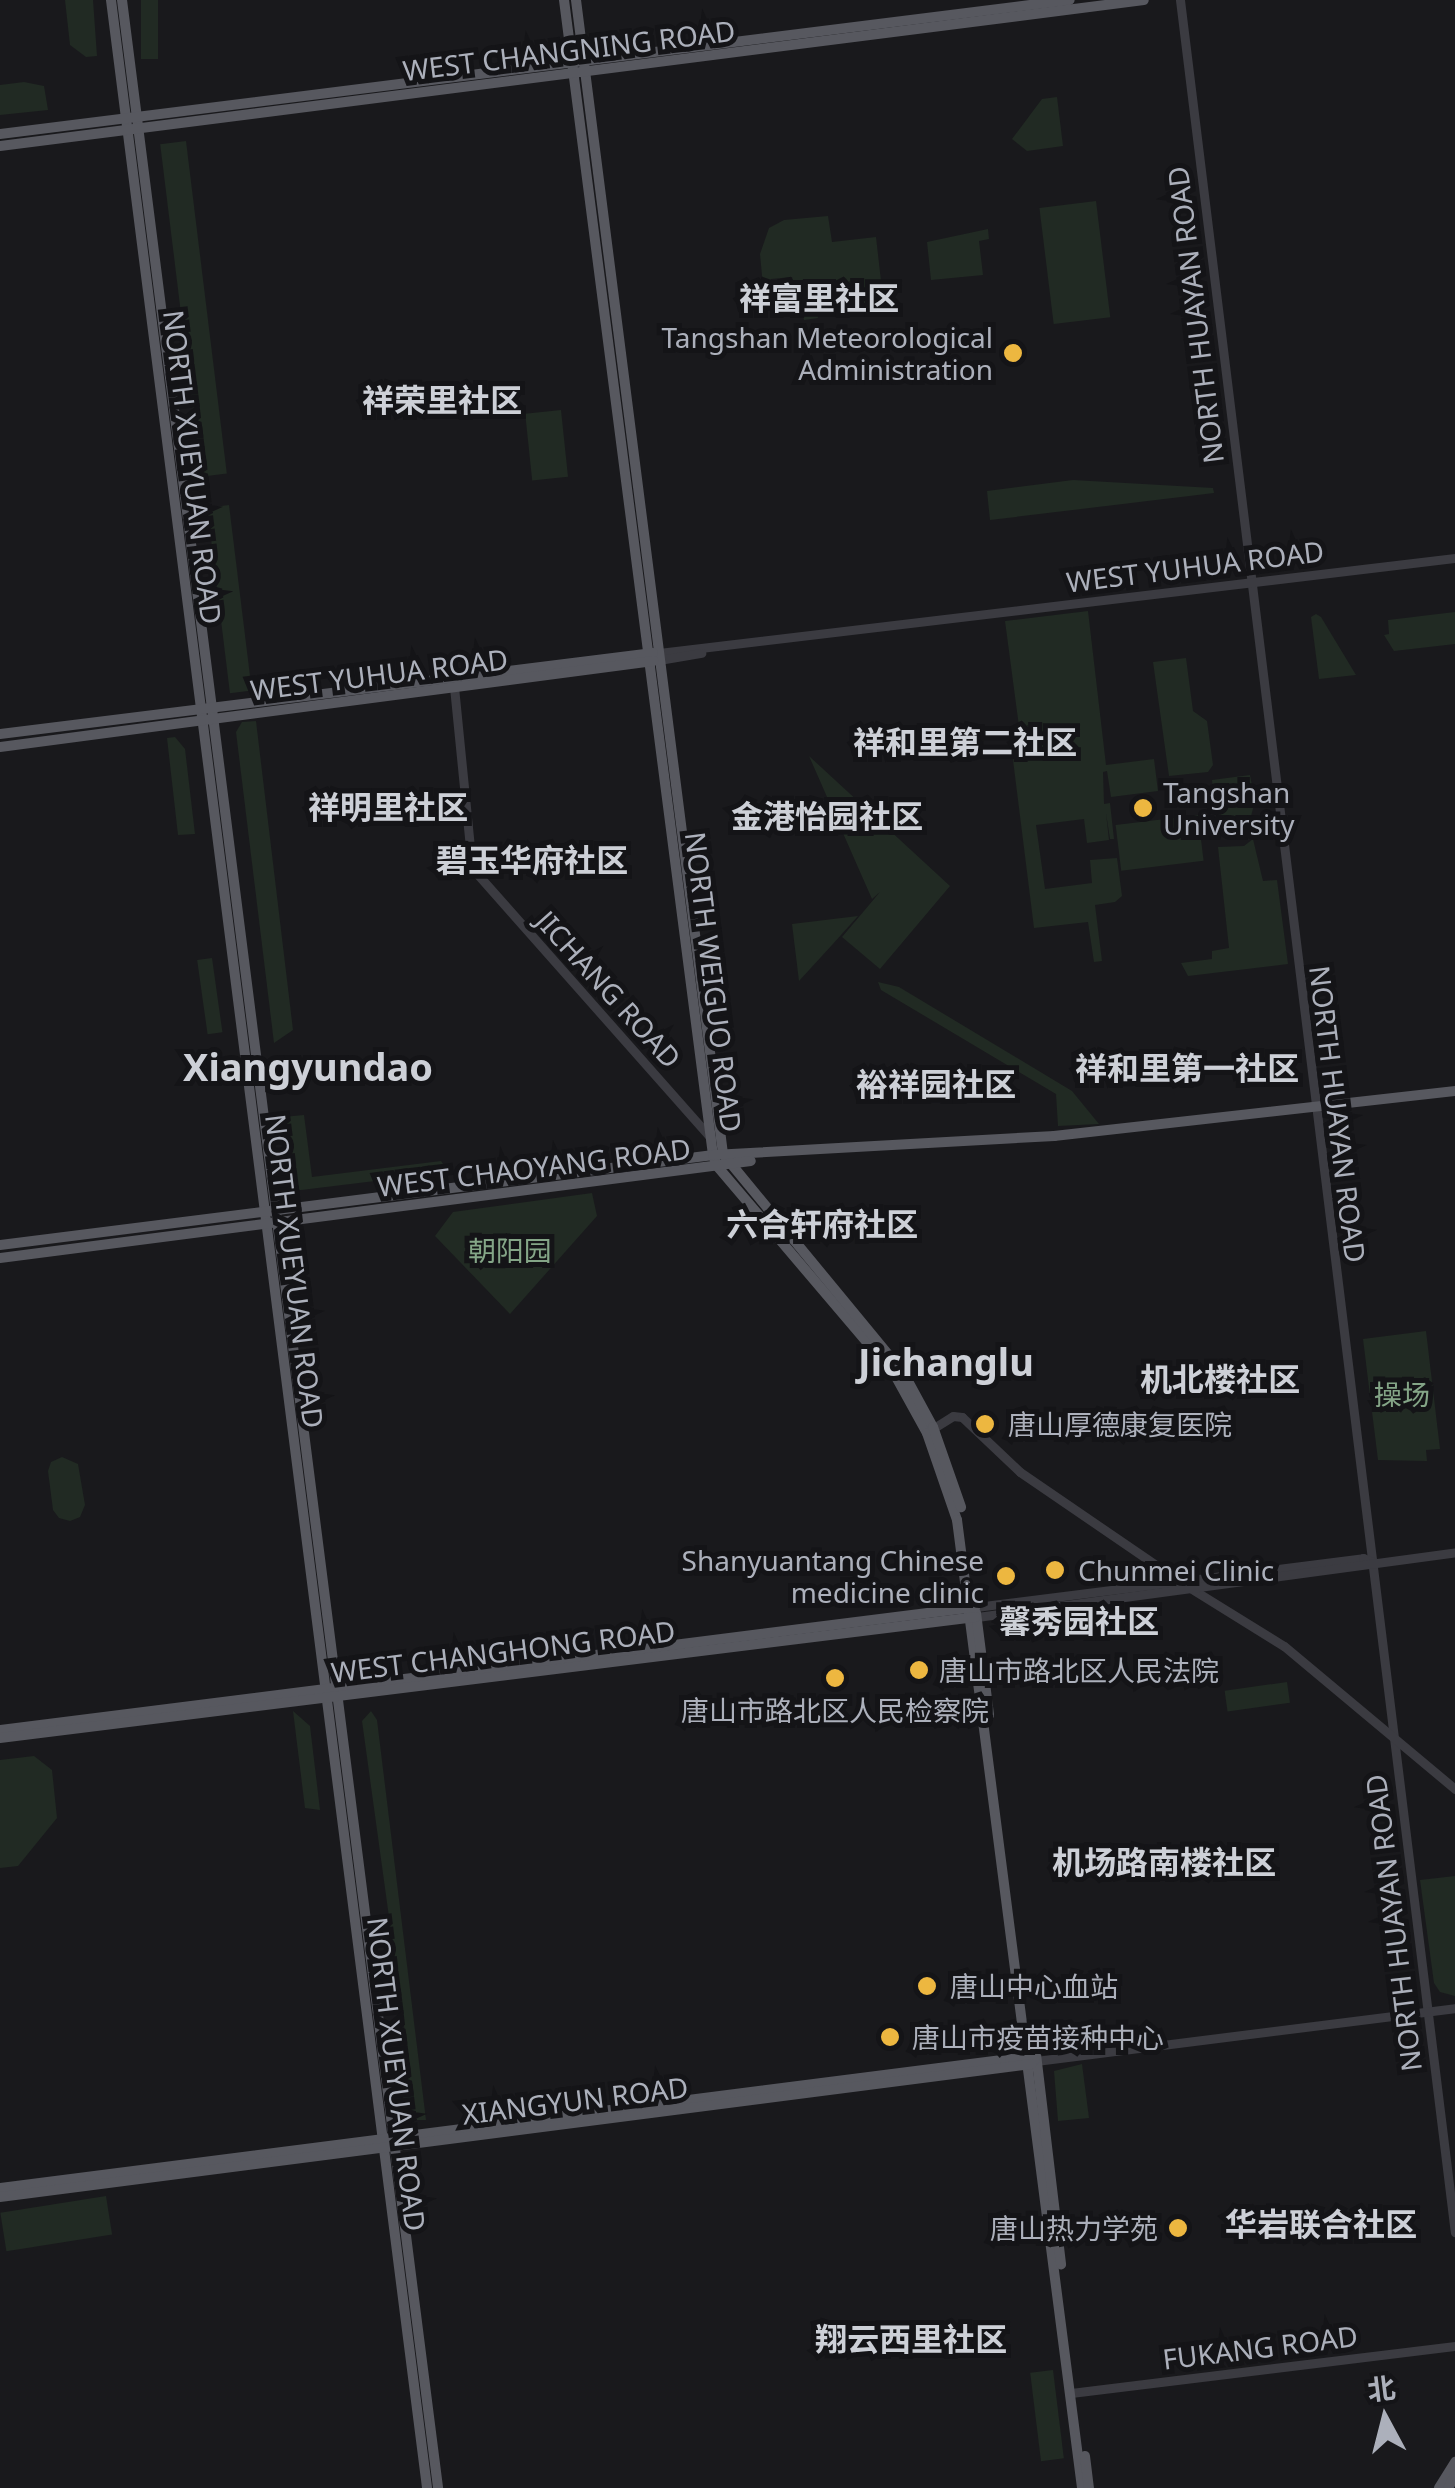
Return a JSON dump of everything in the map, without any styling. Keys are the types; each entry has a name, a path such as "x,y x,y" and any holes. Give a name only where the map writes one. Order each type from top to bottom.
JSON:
{"main road":[{"name":"NORTH XUEYUAN ROAD","path":"111,0 132,123 171,428 207,713 230,942 277,1216"},
{"name":"NORTH XUEYUAN ROAD","path":"122,0 132,123"},
{"name":"NORTH WEIGUO ROAD","path":"564,0 578,67 720,1159"},
{"name":"NORTH WEIGUO ROAD","path":"576,0 578,67"},
{"name":"WEST CHANGNING ROAD","path":"578,67 1070,0"},
{"name":"WEST CHANGNING ROAD","path":"0,134 132,123 1144,0"},
{"name":"WEST CHANGNING ROAD","path":"0,146 132,123"},
{"name":"NORTH WEIGUO ROAD","path":"654,657 713,1142 720,1159 874,1348 930,1430 958,1520 1086,2488"},
{"name":"WEST YUHUA ROAD","path":"400,689 454,688 654,657"},
{"name":"WEST YUHUA ROAD","path":"0,734 207,713 654,657"},
{"name":"NORTH XUEYUAN ROAD","path":"207,713 242,941 277,1216 302,1462 429,2461 438,2488"},
{"name":"WEST YUHUA ROAD","path":"0,746 207,713"},
{"path":"230,942 242,941"},
{"name":"WEST CHAOYANG ROAD","path":"0,1258 277,1216 720,1159 1038,1137 1455,1092"},
{"name":"WEST CHAOYANG ROAD","path":"0,1245 277,1216"},
{"name":"WEST CHANGHONG ROAD","path":"0,1734 973,1612"},
{"name":"XIANGYUN ROAD","path":"0,2188 1032,2061"},
{"name":"XIANGYUN ROAD","path":"0,2197 388,2142"},
{"name":"NORTH XUEYUAN ROAD","path":"427,2488 429,2461"},
{"path":"1440,2488 1455,2462"},
{"path":"1448,2488 1455,2476"}],"street":[{"name":"NORTH HUAYAN ROAD","path":"1180,0 1455,2232"},
{"name":"WEST YUHUA ROAD","path":"654,657 1455,558"},
{"name":"JICHANG ROAD","path":"454,688 472,868 713,1142"},
{"path":"930,1430 953,1416 962,1417 1020,1472 1178,1581 1284,1646 1392,1732 1455,1789"},
{"path":"1373,1562 1455,1552"},
{"name":"WEST CHANGHONG ROAD","path":"973,1612 1362,1558 1373,1562"},
{"name":"WEST CHANGHONG ROAD","path":"973,1612 1191,1588 1373,1562"},
{"name":"XIANGYUN ROAD","path":"1032,2061 1455,2008"},
{"name":"FUKANG ROAD","path":"1074,2393 1455,2346"}],"green space":[{"path":"65,0 93,0 97,56 86,57 70,45"},
{"path":"141,0 158,0 158,59 141,59"},
{"path":"24,82 44,86 48,110 0,115 0,85"},
{"path":"1057,97 1063,146 1027,151 1012,139 1042,99"},
{"path":"186,141 227,474 201,477 160,144"},
{"path":"1096,201 1110,317 1054,324 1039,208"},
{"path":"828,216 832,242 876,237 884,307 841,312 839,298 816,301 818,318 804,320 792,277 771,279 769,286 763,286 760,254 769,228 784,220"},
{"path":"988,229 989,239 979,241 983,275 931,280 927,242"},
{"path":"561,410 568,477 532,480 525,414"},
{"path":"1073,480 1213,488 1214,493 990,520 987,491"},
{"path":"229,505 252,691 230,693 207,508"},
{"path":"1088,611 1106,765 1154,759 1158,791 1111,797 1107,771 1103,772 1104,804 1110,803 1114,839 1110,839 1106,813 1109,840 1087,843 1084,819 1036,825 1045,889 1092,883 1090,860 1117,858 1122,896 1115,902 1095,905 1102,961 1094,962 1088,922 1034,928 1010,736 1020,734 1005,621"},
{"path":"1455,612 1455,644 1394,651 1384,635 1389,634 1388,620"},
{"path":"1316,614 1356,675 1319,679 1311,617"},
{"path":"1186,658 1193,711 1207,721 1213,765 1208,772 1169,776 1153,662"},
{"path":"256,721 293,1030 274,1043 236,732 242,722"},
{"path":"175,737 185,749 195,834 178,835 167,738"},
{"path":"809,756 950,886 880,969 842,937 880,892 872,899"},
{"path":"1250,775 1255,801 1250,820 1217,825 1212,780"},
{"path":"1198,815 1204,861 1121,871 1116,825"},
{"path":"1253,839 1263,881 1277,880 1288,964 1188,976 1181,963 1212,959 1212,951 1229,948 1218,847 1244,846"},
{"path":"858,916 832,945 799,981 792,924"},
{"path":"212,958 222,1032 208,1034 197,960"},
{"path":"878,982 899,987 1072,1091 1099,1124 1058,1126 1056,1094 881,990"},
{"path":"304,1115 312,1177 441,1161 449,1172 293,1191 283,1117"},
{"name":"朝阳园","path":"592,1193 597,1216 510,1314 435,1236 453,1212"},
{"name":"操场","path":"1426,1331 1440,1449 1426,1450 1427,1461 1378,1460 1363,1339"},
{"path":"62,1457 78,1464 85,1505 80,1517 70,1521 59,1518 53,1510 48,1471 51,1462"},
{"path":"1287,1682 1290,1703 1228,1712 1225,1691"},
{"path":"293,1711 310,1726 320,1810 305,1808"},
{"path":"371,1711 377,1720 426,2120 409,2120 405,2113 398,2057 408,2055 362,1721"},
{"path":"34,1756 52,1770 57,1818 18,1866 0,1868 0,1760"},
{"path":"1455,1876 1455,1996 1440,1992 1434,1983 1420,1880"},
{"path":"1082,2064 1089,2118 1058,2121 1054,2071"},
{"path":"106,2196 112,2235 6,2251 0,2213"},
{"path":"1053,2370 1064,2458 1041,2461 1030,2373"}],"place":[{"name":"Tangshan Meteorological Administration","path":"1013,353"},
{"name":"Tangshan University","path":"1143,808"},
{"name":"唐山厚德康复医院","path":"985,1424"},
{"name":"Chunmei Clinic","path":"1055,1570"},
{"name":"Shanyuantang Chinese medicine clinic","path":"1006,1576"},
{"name":"唐山市路北区人民法院","path":"919,1670"},
{"name":"唐山市路北区人民检察院","path":"835,1678"},
{"name":"唐山中心血站","path":"927,1986"},
{"name":"唐山市疫苗接种中心","path":"890,2037"},
{"name":"唐山热力学苑","path":"1178,2228"}],"district":[{"name":"祥富里社区","path":"819,298"},
{"name":"祥荣里社区","path":"442,400"},
{"name":"祥和里第二社区","path":"965,742"},
{"name":"祥明里社区","path":"388,807"},
{"name":"金港怡园社区","path":"827,816"},
{"name":"碧玉华府社区","path":"532,860"},
{"name":"Xiangyundao","path":"308,1067"},
{"name":"祥和里第一社区","path":"1187,1068"},
{"name":"裕祥园社区","path":"936,1084"},
{"name":"六合轩府社区","path":"822,1224"},
{"name":"Jichanglu","path":"946,1362"},
{"name":"机北楼社区","path":"1220,1379"},
{"name":"馨秀园社区","path":"1079,1621"},
{"name":"机场路南楼社区","path":"1164,1862"},
{"name":"华岩联合社区","path":"1321,2224"},
{"name":"翔云西里社区","path":"911,2339"}]}
